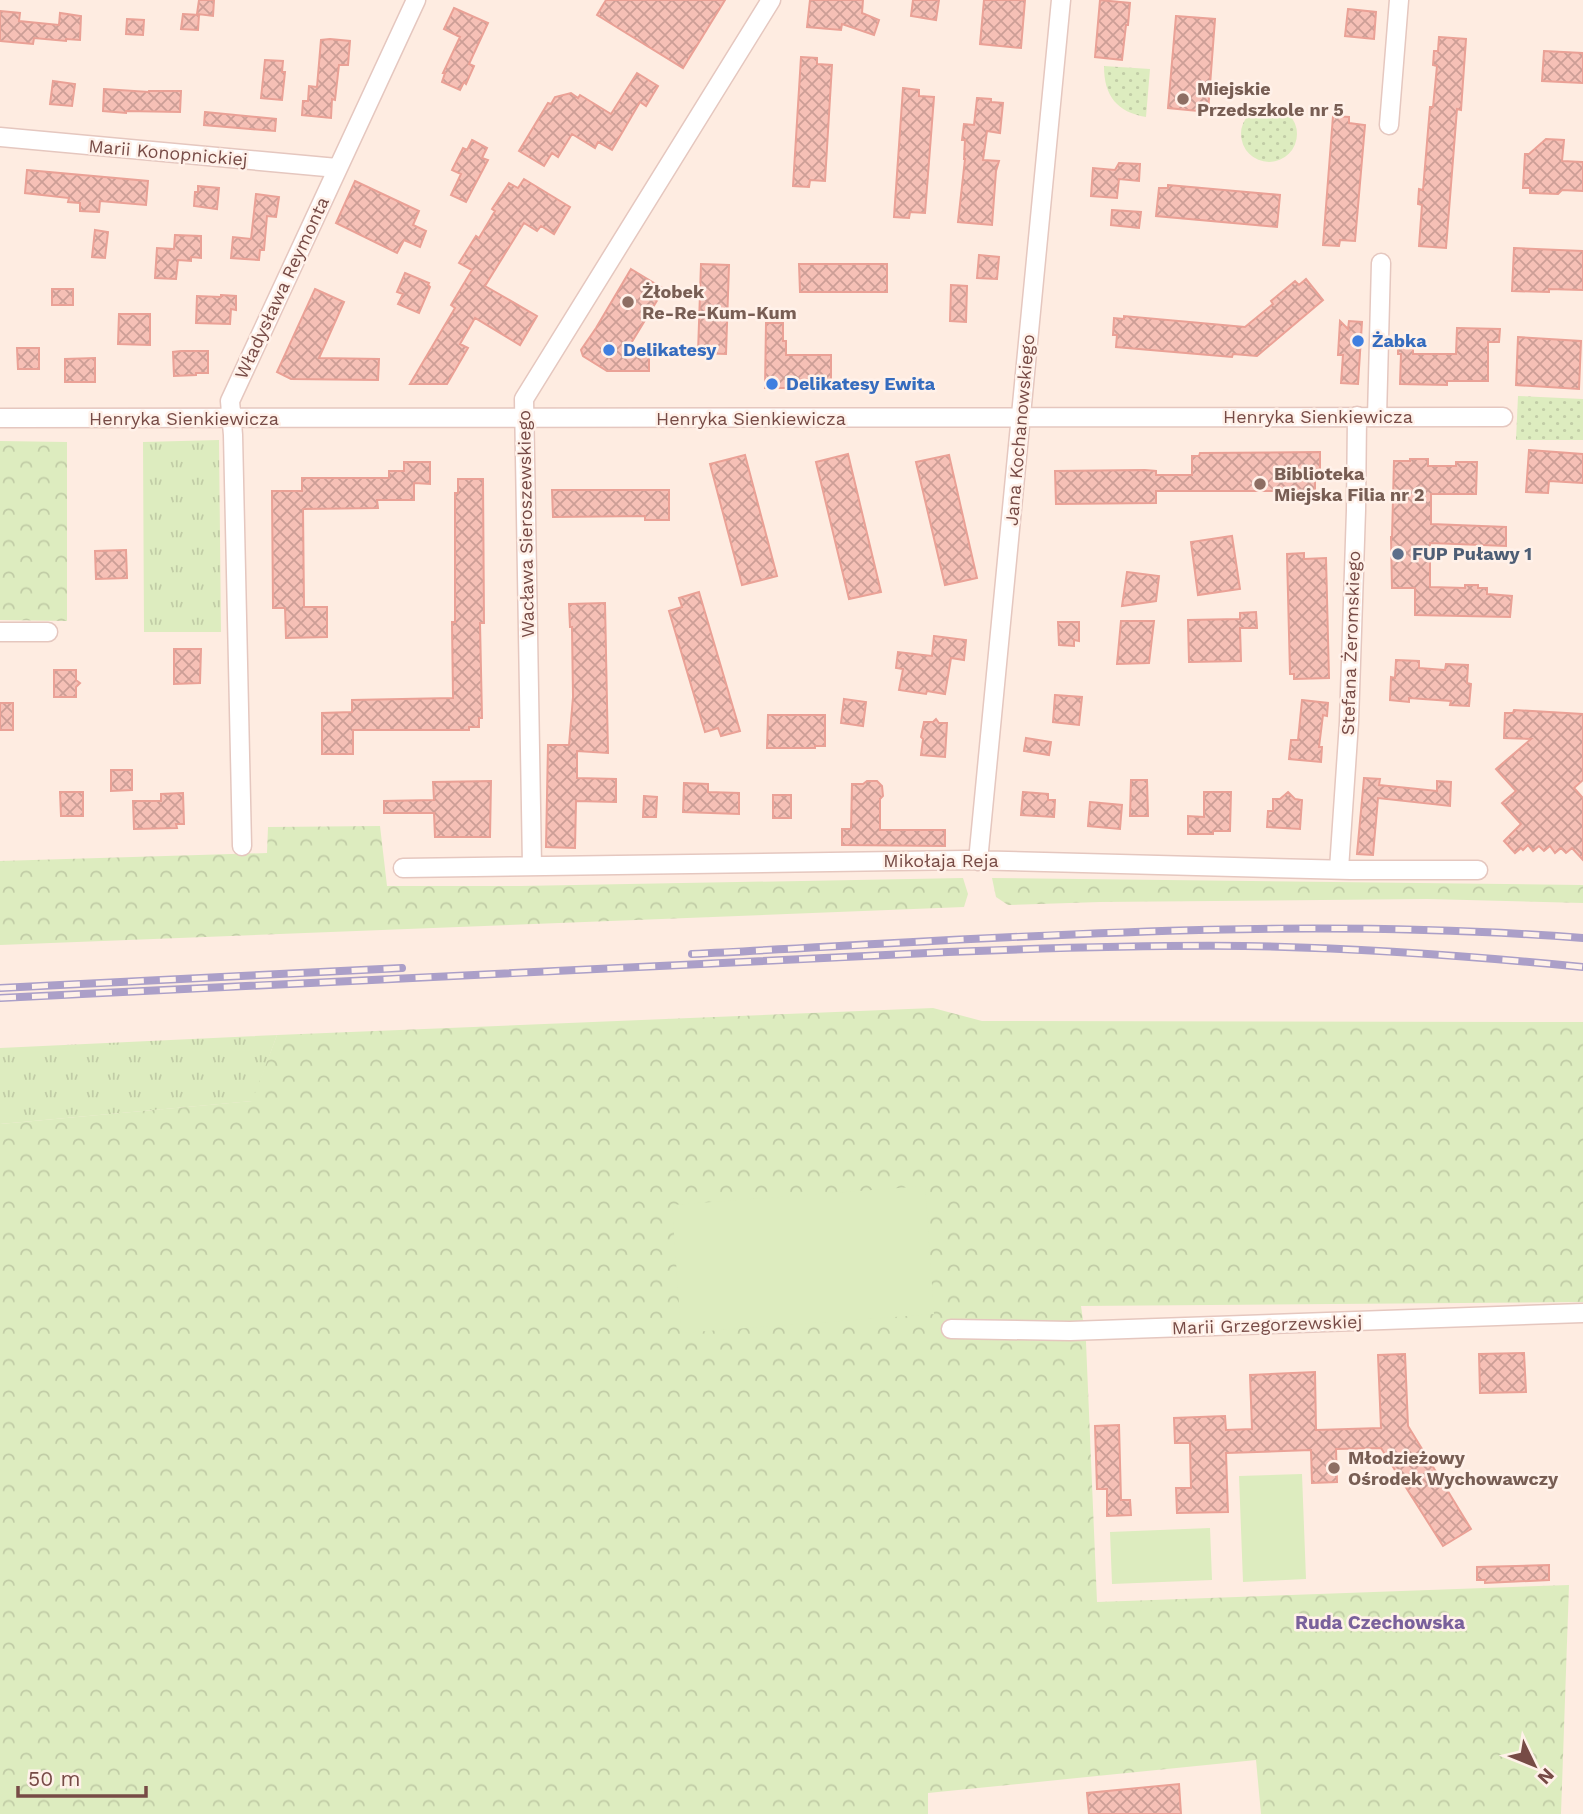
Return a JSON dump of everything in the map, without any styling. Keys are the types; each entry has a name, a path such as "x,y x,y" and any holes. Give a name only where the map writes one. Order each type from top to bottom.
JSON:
{"street":[{"name":"Władysława Reymonta","path":"242,846 230,401 416,0"},
{"name":"Wacława Sieroszewskiego","path":"532,866 524,399 771,0"},
{"name":"Jana Kochanowskiego","path":"978,861 1060,0"},
{"path":"1389,125 1399,0"},
{"name":"Marii Konopnickiej","path":"0,137 337,169"},
{"path":"1377,417 1381,262"},
{"name":"Stefana Żeromskiego","path":"1339,869 1349,722 1357,416"},
{"name":"Henryka Sienkiewicza","path":"0,418 1503,417"},
{"path":"0,632 48,632"},
{"name":"Mikołaja Reja","path":"403,867 978,861 1478,870"},
{"name":"Marii Grzegorzewskiej","path":"951,1329 1070,1331 1583,1313"}],"green space":[{"path":"1104,66 1150,69 1146,117 1127,111 1114,101 1106,86"},
{"path":"1263,106 1275,106 1285,110 1293,118 1297,134 1293,150 1285,158 1275,162 1263,162 1253,158 1245,150 1241,140 1241,128 1245,118 1253,110"},
{"path":"1518,396 1583,399 1583,440 1516,440"},
{"path":"219,440 221,632 144,632 143,442"},
{"path":"0,441 67,442 67,621 0,620"},
{"path":"380,826 387,886 963,878 968,894 964,907 0,945 0,861 267,853 268,827"},
{"path":"992,878 1583,885 1583,903 1427,899 1008,905 996,897"},
{"path":"933,1008 982,1021 1583,1022 1583,1302 1081,1306 1086,1342 1097,1602 1569,1585 1561,1814 1261,1814 1256,1760 928,1793 928,1814 0,1814 0,1124 252,1101 277,1035"},
{"path":"277,1035 253,1101 0,1124 0,1048"},
{"path":"925,1186 934,1314 681,1333 672,1205"},
{"path":"1302,1474 1306,1579 1243,1582 1239,1476"},
{"path":"1210,1528 1212,1580 1112,1584 1110,1532"}],"building":[{"path":"199,0 214,0 213,16 197,14"},
{"path":"606,0 725,0 683,68 597,15"},
{"path":"810,0 863,0 862,13 879,20 874,35 842,24 841,30 807,27"},
{"path":"913,0 939,0 936,20 911,16"},
{"path":"984,0 1025,0 1021,48 980,44"},
{"path":"1100,0 1130,3 1122,60 1095,57"},
{"path":"454,8 488,23 469,64 474,66 466,84 464,82 460,90 442,82 443,73 460,37 444,29"},
{"path":"1348,9 1376,12 1374,39 1345,36"},
{"path":"0,11 20,13 19,21 59,25 60,13 81,16 80,40 34,38 33,44 0,41"},
{"path":"183,14 199,15 198,30 181,29"},
{"path":"1176,16 1215,19 1208,112 1168,108"},
{"path":"127,19 144,20 143,35 126,34"},
{"path":"1439,37 1466,39 1461,110 1457,109 1446,248 1419,246 1422,205 1418,204 1419,189 1423,190 1430,107 1433,107 1437,66 1433,65 1434,51 1438,51"},
{"path":"321,40 350,41 348,65 339,65 331,118 302,115 303,101 308,101 309,86 317,87"},
{"path":"1544,51 1583,53 1583,83 1542,81"},
{"path":"801,57 817,58 817,64 832,65 825,181 810,180 809,187 793,186"},
{"path":"265,60 283,61 282,72 285,72 282,100 261,98"},
{"path":"637,73 658,86 646,106 640,102 612,150 598,142 595,148 572,134 558,157 552,153 544,166 519,151 548,103 551,104 555,97 571,93 578,98 580,95 611,114"},
{"path":"53,81 75,84 72,106 50,104"},
{"path":"903,88 919,90 919,96 934,97 925,213 910,212 909,218 894,217"},
{"path":"104,89 181,91 180,112 103,111"},
{"path":"977,98 1003,103 1000,133 987,131 983,160 999,161 992,225 958,222 965,159 965,140 962,140 964,124 974,125"},
{"path":"205,112 276,119 275,131 204,125"},
{"path":"1333,116 1349,117 1349,123 1365,125 1355,241 1340,240 1339,246 1323,245"},
{"path":"1546,139 1564,140 1562,161 1583,162 1583,191 1530,193 1530,188 1523,188 1525,154 1529,154"},
{"path":"472,140 487,148 482,158 488,160 466,202 451,195 461,174 452,170 463,148 467,150"},
{"path":"1119,163 1140,164 1139,181 1119,179 1117,198 1091,196 1093,168 1115,170"},
{"path":"27,170 148,181 146,205 100,201 99,212 80,211 80,203 68,202 69,198 25,193"},
{"path":"524,179 570,207 554,234 541,226 537,231 524,223 485,286 537,316 520,345 475,318 460,344 468,348 447,384 410,384 455,308 451,305 472,270 459,263 476,236 479,238 495,211 492,209 509,183 518,188"},
{"path":"355,181 419,211 413,225 426,231 420,247 404,240 397,253 336,223"},
{"path":"1168,185 1280,195 1277,227 1156,216 1159,188 1168,188"},
{"path":"198,186 219,188 217,209 194,206"},
{"path":"256,194 279,197 276,217 267,216 264,250 260,250 259,260 231,258 233,237 251,239"},
{"path":"1112,210 1141,212 1139,228 1111,225"},
{"path":"95,230 108,232 105,258 92,257"},
{"path":"175,235 201,236 201,258 191,257 191,261 178,260 176,279 155,278 157,248 174,249"},
{"path":"1514,248 1583,251 1583,290 1512,291"},
{"path":"979,255 999,257 997,279 977,278"},
{"path":"701,264 729,265 726,354 698,353"},
{"path":"799,264 887,264 887,292 800,292"},
{"path":"631,269 664,289 630,345 649,356 649,371 607,371 583,356 581,350"},
{"path":"405,273 429,283 430,287 419,313 398,304 403,294 397,292"},
{"path":"1306,279 1323,300 1257,356 1233,354 1232,357 1116,347 1117,335 1113,335 1114,318 1124,319 1124,316 1245,327 1295,281 1299,285"},
{"path":"951,285 967,286 966,322 950,321"},
{"path":"52,289 73,289 73,305 52,305"},
{"path":"315,289 344,302 319,358 379,359 378,380 291,379 277,372"},
{"path":"197,296 236,296 236,310 231,309 230,324 196,323"},
{"path":"119,314 150,314 150,345 118,344"},
{"path":"1340,321 1348,329 1349,321 1362,322 1358,384 1341,383 1343,355 1338,355"},
{"path":"766,323 783,323 786,355 831,355 831,379 786,380 786,388 765,388"},
{"path":"1457,328 1500,329 1499,342 1488,342 1488,381 1447,381 1447,385 1400,384 1401,354 1398,354 1398,338 1413,338 1413,354 1456,354"},
{"path":"1518,337 1581,341 1579,389 1516,385"},
{"path":"17,348 39,348 39,369 18,369"},
{"path":"208,351 208,373 174,376 173,352"},
{"path":"95,358 95,382 65,382 65,359"},
{"path":"1529,450 1583,454 1583,483 1549,481 1548,493 1526,492"},
{"path":"1320,452 1320,469 1315,470 1315,491 1156,491 1156,503 1056,504 1055,471 1145,470 1156,471 1156,475 1192,475 1192,456 1199,456 1200,453"},
{"path":"848,454 881,592 849,599 816,462"},
{"path":"745,455 777,576 742,585 710,464"},
{"path":"949,455 977,578 945,585 916,462"},
{"path":"1428,459 1428,466 1456,466 1456,462 1477,462 1476,494 1431,494 1431,524 1506,527 1506,546 1430,543 1430,587 1465,588 1465,585 1478,585 1478,588 1487,588 1487,594 1512,596 1510,617 1415,615 1415,588 1392,588 1394,461"},
{"path":"404,462 430,462 430,484 414,483 414,500 377,500 378,508 303,509 304,607 327,607 327,637 286,638 285,608 273,608 272,491 302,491 302,478 389,478 389,471 404,471"},
{"path":"458,479 483,479 484,623 480,623 482,718 479,718 479,727 469,727 469,730 353,730 353,754 322,754 322,713 352,712 352,700 453,698 452,622 455,622 455,493 458,493"},
{"path":"552,490 669,490 669,520 645,520 645,516 553,517"},
{"path":"1232,536 1240,589 1198,595 1191,542"},
{"path":"126,550 127,578 96,579 95,551"},
{"path":"1304,553 1304,559 1326,558 1329,678 1294,679 1294,674 1290,674 1287,554"},
{"path":"1127,572 1159,576 1156,601 1122,606"},
{"path":"699,592 740,731 721,736 718,728 705,732 669,611 682,607 679,598"},
{"path":"605,603 608,753 577,751 577,778 616,779 616,802 576,801 575,848 546,847 548,745 569,745 573,697 569,604"},
{"path":"1256,612 1257,628 1240,628 1241,661 1189,662 1188,620 1240,619 1240,613"},
{"path":"1121,621 1154,621 1149,663 1117,664"},
{"path":"1058,622 1079,622 1079,641 1074,640 1074,646 1059,645"},
{"path":"934,636 966,640 964,660 951,658 945,694 899,690 903,669 896,668 898,652 932,656"},
{"path":"174,649 201,649 200,683 174,684"},
{"path":"1396,660 1419,661 1419,668 1445,670 1446,664 1468,665 1467,683 1471,684 1469,706 1450,705 1451,701 1409,698 1409,702 1390,700 1391,677 1395,678"},
{"path":"54,670 76,670 76,680 80,683 76,687 76,697 54,697"},
{"path":"1055,695 1082,697 1079,725 1053,722"},
{"path":"844,699 866,702 863,726 841,723"},
{"path":"1302,700 1328,703 1327,716 1323,715 1319,747 1322,747 1321,762 1289,759 1291,740 1298,740"},
{"path":"0,703 13,703 13,730 0,730"},
{"path":"1514,710 1583,714 1583,780 1574,788 1583,798 1583,860 1572,848 1566,853 1561,848 1555,853 1550,846 1544,851 1539,846 1533,851 1528,845 1515,853 1504,841 1521,824 1502,803 1516,791 1496,769 1531,739 1504,738 1505,713 1513,713"},
{"path":"768,715 825,715 825,746 767,748"},
{"path":"936,719 939,723 947,723 945,757 921,755 924,722 933,722"},
{"path":"1026,738 1051,742 1049,755 1024,751"},
{"path":"111,770 132,770 132,790 111,791"},
{"path":"1364,778 1380,779 1379,785 1437,791 1437,781 1451,782 1450,806 1378,798 1373,855 1357,854"},
{"path":"1131,780 1147,780 1148,816 1130,816"},
{"path":"491,781 490,837 435,837 434,813 384,813 384,801 434,800 433,782"},
{"path":"877,781 882,786 880,830 945,830 945,846 842,845 842,829 851,829 852,784 863,784"},
{"path":"684,783 708,784 708,792 739,793 739,814 683,812"},
{"path":"60,792 83,792 83,816 61,816"},
{"path":"1023,792 1048,794 1048,800 1055,800 1054,817 1021,815"},
{"path":"1204,792 1231,792 1230,831 1188,834 1188,816 1204,817"},
{"path":"1288,792 1295,799 1302,800 1300,829 1267,827 1268,811 1273,811 1273,799 1280,799"},
{"path":"183,793 184,824 176,824 177,828 134,829 133,801 161,801 161,794"},
{"path":"773,795 791,795 791,818 773,818"},
{"path":"644,796 657,797 656,817 643,817"},
{"path":"1090,802 1122,805 1120,829 1088,826"},
{"path":"1524,1353 1526,1392 1480,1393 1479,1354"},
{"path":"1405,1354 1408,1426 1471,1529 1443,1546 1381,1448 1336,1449 1337,1482 1312,1483 1311,1450 1226,1453 1228,1512 1177,1513 1176,1488 1191,1488 1190,1443 1175,1443 1174,1418 1225,1416 1226,1430 1252,1429 1250,1375 1315,1372 1316,1430 1381,1428 1378,1355"},
{"path":"1119,1425 1121,1500 1130,1500 1131,1515 1107,1516 1107,1489 1097,1489 1095,1426"},
{"path":"1549,1565 1549,1580 1485,1583 1485,1580 1477,1580 1477,1567"},
{"path":"1179,1784 1181,1814 1089,1814 1087,1793"}],"railway":[{"path":"692,954 1026,936 1249,929 1472,931 1583,938"},
{"path":"0,998 1097,947 1245,946 1330,949 1583,967"},
{"path":"0,988 402,968"}],"place":[{"name":"Miejskie Przedszkole nr 5","path":"1183,99"},
{"name":"Żłobek Re-Re-Kum-Kum","path":"628,302"},
{"name":"Żabka","path":"1358,341"},
{"name":"Delikatesy","path":"609,350"},
{"name":"Delikatesy Ewita","path":"772,384"},
{"name":"Biblioteka Miejska Filia nr 2","path":"1260,484"},
{"name":"FUP Puławy 1","path":"1398,554"},
{"name":"Młodzieżowy Ośrodek Wychowawczy","path":"1334,1468"}],"district":[{"name":"Ruda Czechowska","path":"1380,1622"}]}
